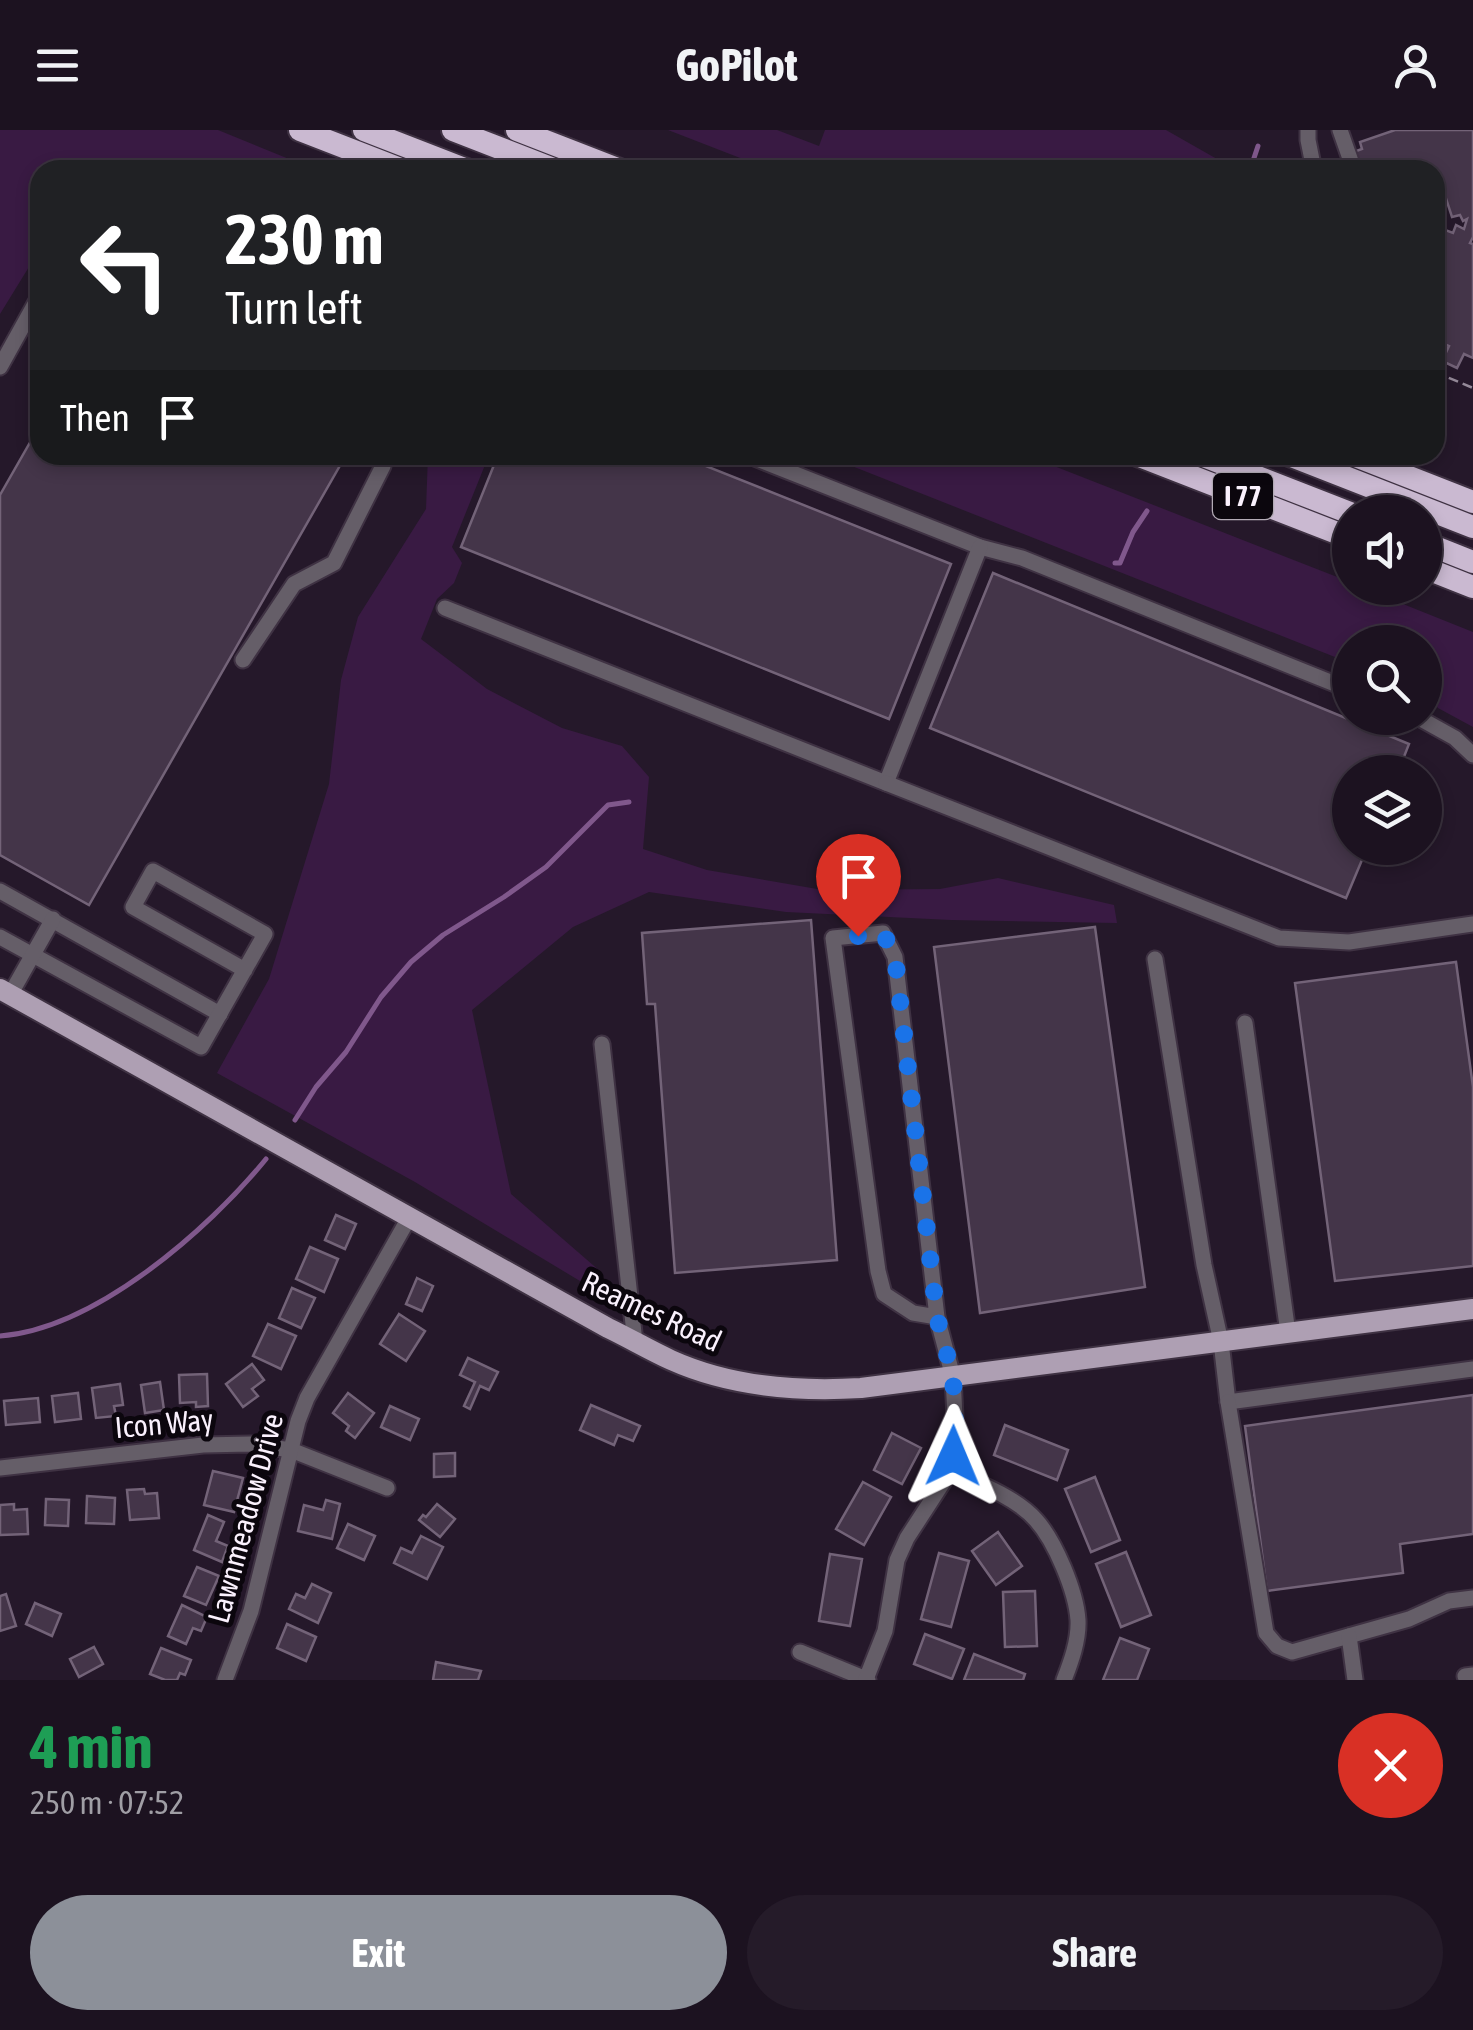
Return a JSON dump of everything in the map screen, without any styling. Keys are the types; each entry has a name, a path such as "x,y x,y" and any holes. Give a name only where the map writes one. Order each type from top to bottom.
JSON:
{"highway":[{"path":"300,130 377,160"},
{"path":"364,130 441,160"},
{"path":"452,130 530,160"},
{"path":"516,130 594,160"},
{"name":"I 77","path":"1162,465 1332,531"},
{"name":"I 77","path":"1226,465 1332,506"},
{"name":"I 77","path":"1315,465 1473,527"},
{"path":"1379,465 1473,502"},
{"path":"1442,550 1473,562"},
{"path":"1442,575 1473,587"}],"main road":[{"name":"Reames Road","path":"5,992 636,1342 690,1368 736,1381 784,1389 861,1388 1473,1309"}],"street":[{"path":"1308,130 1312,160"},
{"path":"1340,130 1350,160"},
{"path":"0,367 30,313"},
{"path":"243,660 294,584 334,563 383,465"},
{"path":"773,465 980,547 1022,558 1332,683"},
{"path":"886,783 980,547"},
{"path":"445,608 1280,938 1349,942 1473,924"},
{"path":"1442,730 1473,755"},
{"path":"0,937 201,1047 245,970 265,934 153,871 133,907 245,970"},
{"path":"0,891 220,1014"},
{"path":"5,992 53,920"},
{"path":"800,1652 867,1680 879,1652 897,1560 953,1460 956,1437 953,1377 937,1317 895,957 883,933 833,938 884,1294 913,1314 937,1317"},
{"path":"1155,959 1266,1633 1277,1646 1292,1652 1409,1620 1449,1601 1473,1598"},
{"path":"1246,1022 1288,1333"},
{"path":"602,1044 636,1342"},
{"name":"Lawnmeadow Drive","path":"226,1680 251,1611 307,1398 410,1216"},
{"path":"1228,1402 1473,1369"},
{"name":"Icon Way","path":"0,1468 203,1445 250,1444 292,1450 387,1488"},
{"path":"948,1470 989,1488 1036,1519 1056,1551 1072,1592 1078,1622 1064,1680"},
{"path":"1349,1636 1354,1680"}],"path":[{"path":"1445,376 1473,388"}],"shaded area":[{"path":"0,130 218,130 292,160 30,160 30,265 0,314"},
{"path":"668,130 777,130 819,146 825,130 1166,130 1219,160 745,160"},
{"path":"428,465 485,465 452,547 462,563 454,583 437,599 421,639 487,689 562,728 622,746 649,777 643,849 707,870 823,890 940,889 998,878 1114,905 1117,923 951,920 786,912 649,892 573,927 472,1010 511,1194 601,1272 605,1296 415,1182 217,1073 269,979 329,784 341,680 358,617 426,509"},
{"path":"849,465 1052,465 1332,575 1332,605 1406,605 1473,632 1473,727 1442,710 1442,625 1332,625 1332,656"}],"building":[{"path":"1395,130 1473,130 1473,358 1464,354 1457,368 1445,362 1449,346 1445,344 1445,230 1453,233 1456,225 1464,229 1467,219 1463,221 1460,215 1452,217 1445,196 1445,160 1350,160 1348,154 1362,149 1360,142"},
{"path":"30,442 30,465 340,465 89,905 0,855 0,495"},
{"path":"494,465 704,465 951,564 889,719 461,547"},
{"path":"993,573 1332,712 1332,735 1387,735 1409,744 1405,755 1332,755 1332,865 1360,865 1346,898 930,728"},
{"path":"811,920 837,1260 675,1273 655,1004 647,1004 642,933"},
{"path":"1095,927 1145,1287 980,1313 934,947"},
{"path":"1456,962 1473,1087 1473,1266 1335,1281 1295,983"},
{"path":"336,1215 356,1224 345,1249 325,1240"},
{"path":"310,1247 338,1259 324,1292 296,1279"},
{"path":"417,1278 433,1286 422,1311 406,1304"},
{"path":"292,1288 315,1298 301,1328 279,1318"},
{"path":"399,1314 425,1331 406,1361 380,1344"},
{"path":"268,1324 296,1336 281,1369 253,1356"},
{"path":"468,1358 498,1372 489,1390 480,1386 470,1409 464,1406 475,1382 460,1375"},
{"path":"252,1364 264,1380 252,1389 258,1396 243,1407 226,1384"},
{"path":"207,1374 208,1406 180,1403 179,1375"},
{"path":"160,1382 164,1410 145,1413 141,1385"},
{"path":"120,1384 123,1405 114,1406 116,1416 96,1418 92,1388"},
{"path":"78,1393 81,1419 55,1422 52,1396"},
{"path":"348,1393 374,1413 355,1438 346,1431 349,1426 333,1413"},
{"path":"1473,1395 1473,1534 1400,1544 1403,1573 1267,1591 1245,1426"},
{"path":"38,1398 40,1422 6,1425 4,1401"},
{"path":"591,1405 640,1426 633,1441 618,1435 614,1445 580,1430"},
{"path":"390,1406 419,1419 410,1440 381,1427"},
{"path":"1005,1425 1068,1450 1057,1480 994,1455"},
{"path":"892,1433 921,1448 902,1484 874,1470"},
{"path":"455,1453 455,1476 434,1477 434,1454"},
{"path":"213,1471 243,1478 234,1512 204,1505"},
{"path":"1095,1477 1120,1540 1091,1552 1065,1489"},
{"path":"863,1482 891,1497 864,1545 836,1529"},
{"path":"144,1489 145,1494 157,1493 159,1518 130,1520 127,1490"},
{"path":"87,1496 115,1498 114,1524 86,1523"},
{"path":"46,1499 69,1500 68,1526 45,1525"},
{"path":"326,1500 340,1504 332,1539 298,1531 304,1505 323,1510"},
{"path":"14,1504 14,1510 27,1509 28,1534 0,1535 0,1505"},
{"path":"437,1504 455,1519 440,1537 419,1520"},
{"path":"208,1515 224,1522 216,1541 228,1546 222,1562 194,1550"},
{"path":"348,1524 375,1536 364,1560 337,1548"},
{"path":"998,1532 1022,1566 996,1585 972,1551"},
{"path":"421,1536 443,1547 427,1579 394,1563 401,1548 412,1553"},
{"path":"1126,1552 1151,1615 1121,1627 1096,1564"},
{"path":"939,1553 969,1561 951,1627 921,1619"},
{"path":"830,1554 862,1559 850,1626 819,1621"},
{"path":"197,1567 219,1576 206,1605 184,1596"},
{"path":"312,1584 331,1593 318,1623 289,1609 296,1594 305,1598"},
{"path":"1035,1591 1037,1646 1005,1647 1003,1592"},
{"path":"6,1594 16,1626 0,1631 0,1596"},
{"path":"35,1603 61,1614 52,1636 26,1624"},
{"path":"182,1605 207,1617 201,1631 193,1628 186,1644 168,1636"},
{"path":"287,1624 316,1637 306,1661 277,1648"},
{"path":"925,1634 964,1649 952,1679 914,1664"},
{"path":"1120,1638 1149,1649 1137,1680 1103,1680"},
{"path":"94,1647 103,1664 79,1677 70,1659"},
{"path":"161,1648 191,1660 185,1675 180,1673 177,1680 165,1680 150,1674"},
{"path":"974,1654 1025,1674 1023,1680 964,1680"},
{"path":"436,1662 481,1671 478,1680 433,1680"}],"waterway":[{"path":"1253,160 1258,146"},
{"path":"1115,563 1120,563 1147,511"},
{"path":"295,1120 381,997 411,962 443,935 546,867 608,805 629,802"},
{"path":"0,1336 36,1329 111,1296 147,1272 213,1216 266,1159"}],"route":[{"path":"858,936 883,933 895,957 937,1317 953,1377 953,1456"}]}
